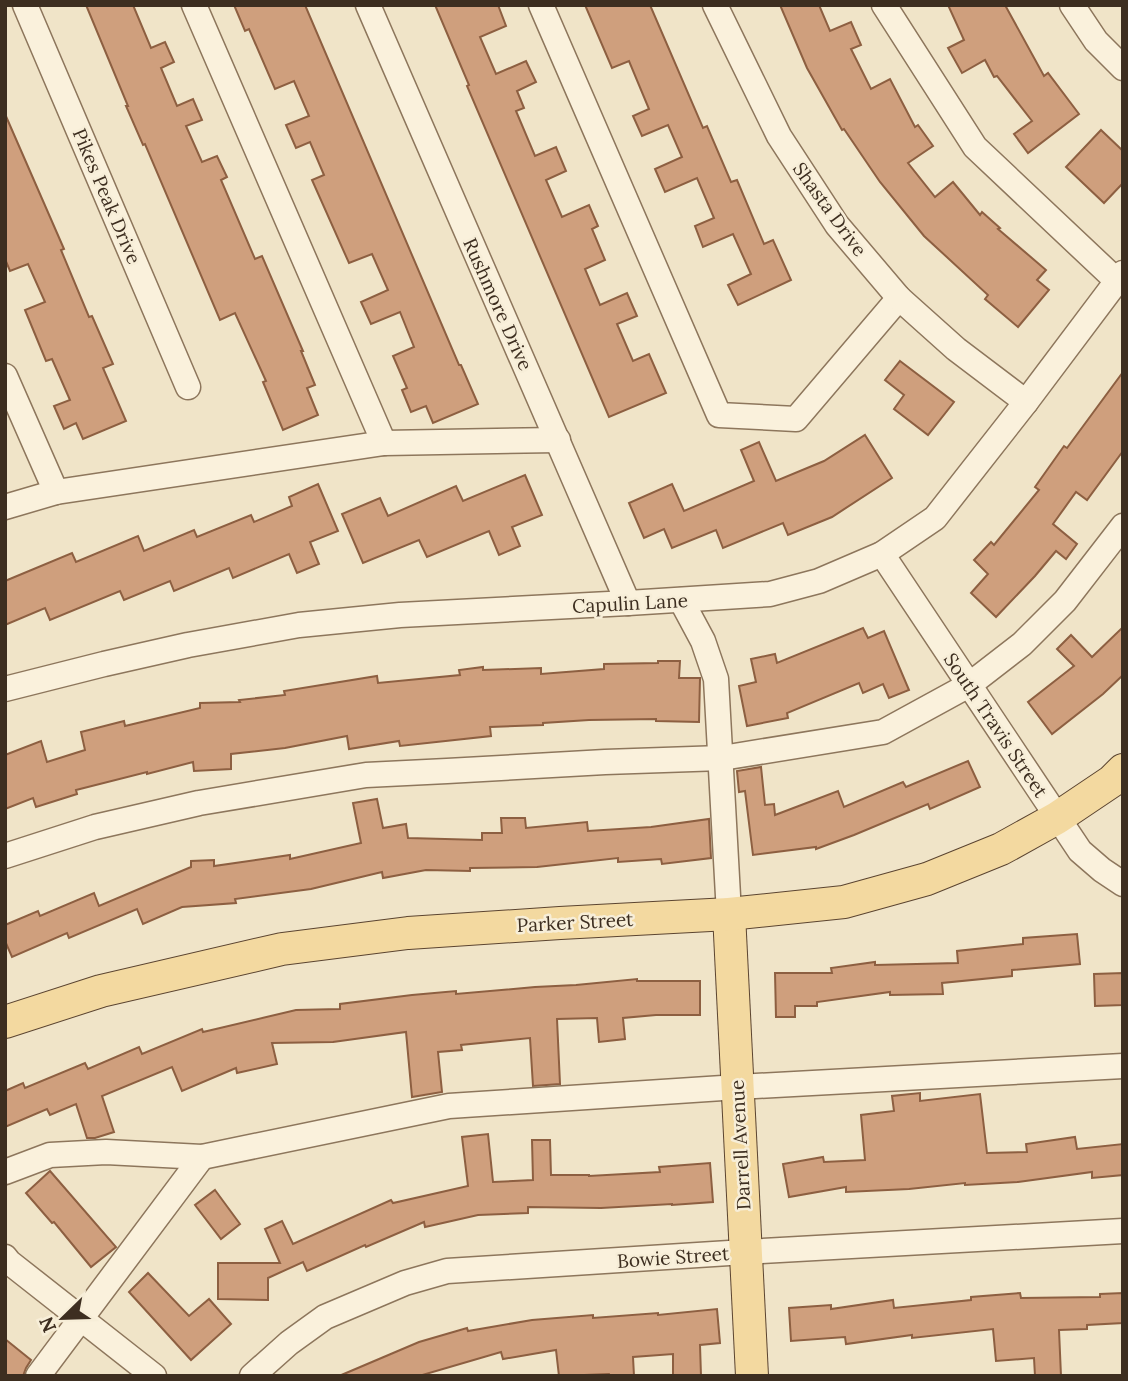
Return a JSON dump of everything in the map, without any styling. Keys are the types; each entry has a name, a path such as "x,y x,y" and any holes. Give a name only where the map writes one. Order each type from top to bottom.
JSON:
{"main road":[{"name":"Parker Street","path":"5,1022 101,991 282,949 408,933 729,914 844,902 928,879 1001,849 1057,818 1112,781 1123,770"},
{"name":"Darrell Avenue","path":"729,914 752,1376"}],"street":[{"name":"Pikes Peak Drive","path":"26,5 188,387"},
{"path":"194,5 384,443"},
{"name":"Rushmore Drive","path":"368,5 628,603"},
{"path":"541,5 719,415 796,419 899,298"},
{"name":"Shasta Drive","path":"715,5 779,136 837,225 899,298 956,349 1026,402"},
{"path":"884,5 975,147 1120,277"},
{"path":"1072,5 1096,41 1123,68"},
{"name":"Capulin Lane","path":"5,689 188,645 299,625 400,615 769,594 819,581 882,554 935,518 1120,277"},
{"path":"5,376 56,492"},
{"path":"5,507 56,492 384,443 558,440"},
{"path":"5,856 95,827 199,803 366,775 722,758 883,732 969,685 1022,644 1065,601 1123,526"},
{"name":"South Travis Street","path":"882,554 1080,851 1123,884"},
{"path":"681,600 703,641 716,679 729,914"},
{"path":"5,1172 50,1155 106,1152 202,1157 449,1106 1123,1066"},
{"path":"38,1376 202,1157"},
{"name":"Bowie Street","path":"252,1376 324,1317 405,1283 447,1271 1123,1231"},
{"path":"5,1257 154,1376"}],"building":[{"path":"86,5 133,5 151,48 165,42 174,62 161,68 177,106 193,99 202,120 186,126 202,162 217,156 227,177 221,180 255,259 262,256 303,351 315,385 307,388 318,415 283,430 263,382 266,381 235,313 220,320 145,144 143,145 126,106"},
{"path":"234,5 305,5 478,404 433,423 426,406 411,412 402,390 407,388 393,356 414,347 400,312 371,324 361,302 388,290 372,254 349,263 312,180 324,175 310,142 296,148 286,125 309,116 294,81 275,89 249,29 245,31"},
{"path":"435,5 498,5 506,26 480,37 496,74 526,61 536,82 517,91 524,108 516,111 535,156 556,147 566,171 546,180 562,217 589,205 598,226 592,229 605,260 585,269 600,305 627,293 637,316 617,324 633,361 649,354 666,393 609,417"},
{"path":"585,5 650,5 703,128 707,126 731,182 737,180 764,244 773,240 791,280 738,305 728,285 751,274 733,234 703,247 695,226 714,218 697,178 665,192 655,169 682,157 668,125 642,136 633,116 649,109 629,61 612,68"},
{"path":"780,5 819,5 830,31 851,22 861,45 851,49 871,89 890,79 915,127 918,125 933,146 908,163 935,197 953,182 980,215 982,212 1046,270 1037,280 1049,290 1018,327 985,299 988,295 924,236 880,182 844,129 842,130 807,68"},
{"path":"948,5 1005,5 1044,76 1048,73 1079,114 1028,153 1014,134 1032,121 997,76 994,77 985,60 962,73 948,48 964,40"},
{"path":"5,114 64,249 61,250 89,317 92,316 113,364 103,368 126,421 83,439 76,423 64,429 54,406 70,400 52,359 46,361 25,310 45,302 28,264 10,271 5,259"},
{"path":"1101,130 1123,151 1123,183 1104,203 1066,167"},
{"path":"900,361 954,402 928,435 894,409 904,395 885,380"},
{"path":"1123,372 1123,451 1087,500 1076,492 1053,524 1077,544 1066,559 1056,551 996,617 971,593 988,574 974,560 991,542 994,545 1039,490 1035,487 1064,446 1067,448"},
{"path":"865,435 892,478 832,517 788,535 783,523 723,548 716,530 672,548 664,529 644,538 629,503 672,484 684,511 754,481 741,450 759,442 776,481 824,461"},
{"path":"525,475 542,515 512,527 520,546 499,555 489,531 427,557 419,540 363,563 342,514 380,498 388,516 456,486 463,501"},
{"path":"318,484 338,531 310,542 319,564 297,573 289,554 233,578 229,568 174,591 170,581 124,600 120,591 50,620 45,608 5,625 5,581 72,553 76,562 138,536 144,551 194,530 197,537 251,515 254,522 292,506 289,497"},
{"path":"1123,627 1123,675 1052,734 1028,702 1074,666 1057,649 1071,635 1092,657"},
{"path":"863,628 868,638 884,631 909,690 889,698 883,684 863,693 859,683 787,713 788,718 747,726 739,686 756,682 751,659 775,654 777,663"},
{"path":"680,661 679,678 700,678 699,722 656,719 589,720 490,727 491,736 400,746 399,741 349,749 347,736 285,748 231,754 231,769 194,771 193,762 76,790 77,794 36,807 33,798 5,809 5,755 41,741 47,762 85,750 81,732 124,721 125,726 200,708 200,703 240,702 239,700 285,695 284,691 377,676 378,683 460,675 459,670 483,667 483,670 541,668 541,674 604,669 604,664"},
{"path":"968,761 980,787 930,809 928,804 816,849 753,855 745,791 739,792 737,771 761,767 765,805 774,804 775,815 838,791 844,807 903,782 906,787"},
{"path":"377,799 383,828 406,824 408,838 482,840 482,833 502,833 501,818 525,818 526,828 587,822 588,831 651,827 709,819 711,858 662,864 661,859 618,862 618,858 537,867 470,868 470,871 426,870 383,878 382,872 311,889 235,899 236,903 182,907 143,924 137,909 69,938 67,933 12,957 5,941 5,925 38,911 40,916 94,893 99,906 191,867 191,861 214,860 214,866 290,855 290,859 361,843 353,803"},
{"path":"1077,934 1080,964 1012,970 1012,976 942,983 943,994 890,995 890,992 817,1002 817,1006 795,1006 795,1017 776,1017 775,973 832,973 831,968 875,962 875,965 958,963 957,951 1023,944 1023,938"},
{"path":"1123,973 1123,1005 1095,1006 1094,974"},
{"path":"637,979 700,981 700,1015 623,1018 625,1039 599,1042 597,1018 557,1019 560,1084 533,1086 530,1038 461,1045 462,1050 438,1052 442,1092 412,1097 406,1032 333,1042 272,1043 277,1064 237,1073 236,1068 182,1091 172,1067 102,1096 114,1132 95,1138 87,1138 76,1104 50,1115 47,1109 5,1127 5,1091 23,1083 25,1088 85,1063 88,1069 139,1047 142,1054 202,1029 203,1032 296,1010 340,1009 340,1004 412,995 456,991 456,994"},
{"path":"920,1093 920,1101 980,1094 987,1153 1027,1152 1026,1144 1075,1137 1077,1149 1123,1144 1123,1175 1092,1178 1092,1172 1018,1182 846,1192 846,1187 789,1197 783,1164 823,1157 824,1162 865,1160 861,1115 894,1111 892,1096"},
{"path":"488,1134 493,1182 533,1180 532,1140 550,1140 551,1175 660,1172 659,1167 710,1163 713,1202 601,1208 528,1207 528,1213 478,1215 425,1227 424,1222 307,1271 303,1262 268,1278 268,1300 218,1299 218,1263 280,1263 265,1229 282,1221 293,1244 391,1200 393,1203 468,1186 462,1137"},
{"path":"50,1171 116,1247 91,1267 26,1193"},
{"path":"215,1190 240,1224 221,1239 195,1205"},
{"path":"148,1273 189,1316 209,1299 231,1324 191,1360 129,1292"},
{"path":"1020,1293 1021,1298 1100,1297 1100,1294 1123,1293 1123,1323 1059,1330 1061,1376 1035,1376 1034,1358 996,1361 993,1329 912,1338 912,1335 846,1344 845,1337 791,1341 789,1308 831,1305 831,1309 893,1300 894,1308"},
{"path":"717,1309 720,1343 700,1345 701,1376 673,1376 673,1354 633,1357 634,1376 559,1376 556,1350 503,1359 501,1352 419,1376 339,1376 419,1342 467,1328 468,1331 532,1320 593,1315 593,1318 658,1315"},
{"path":"5,1339 31,1360 23,1376 5,1376"}]}
